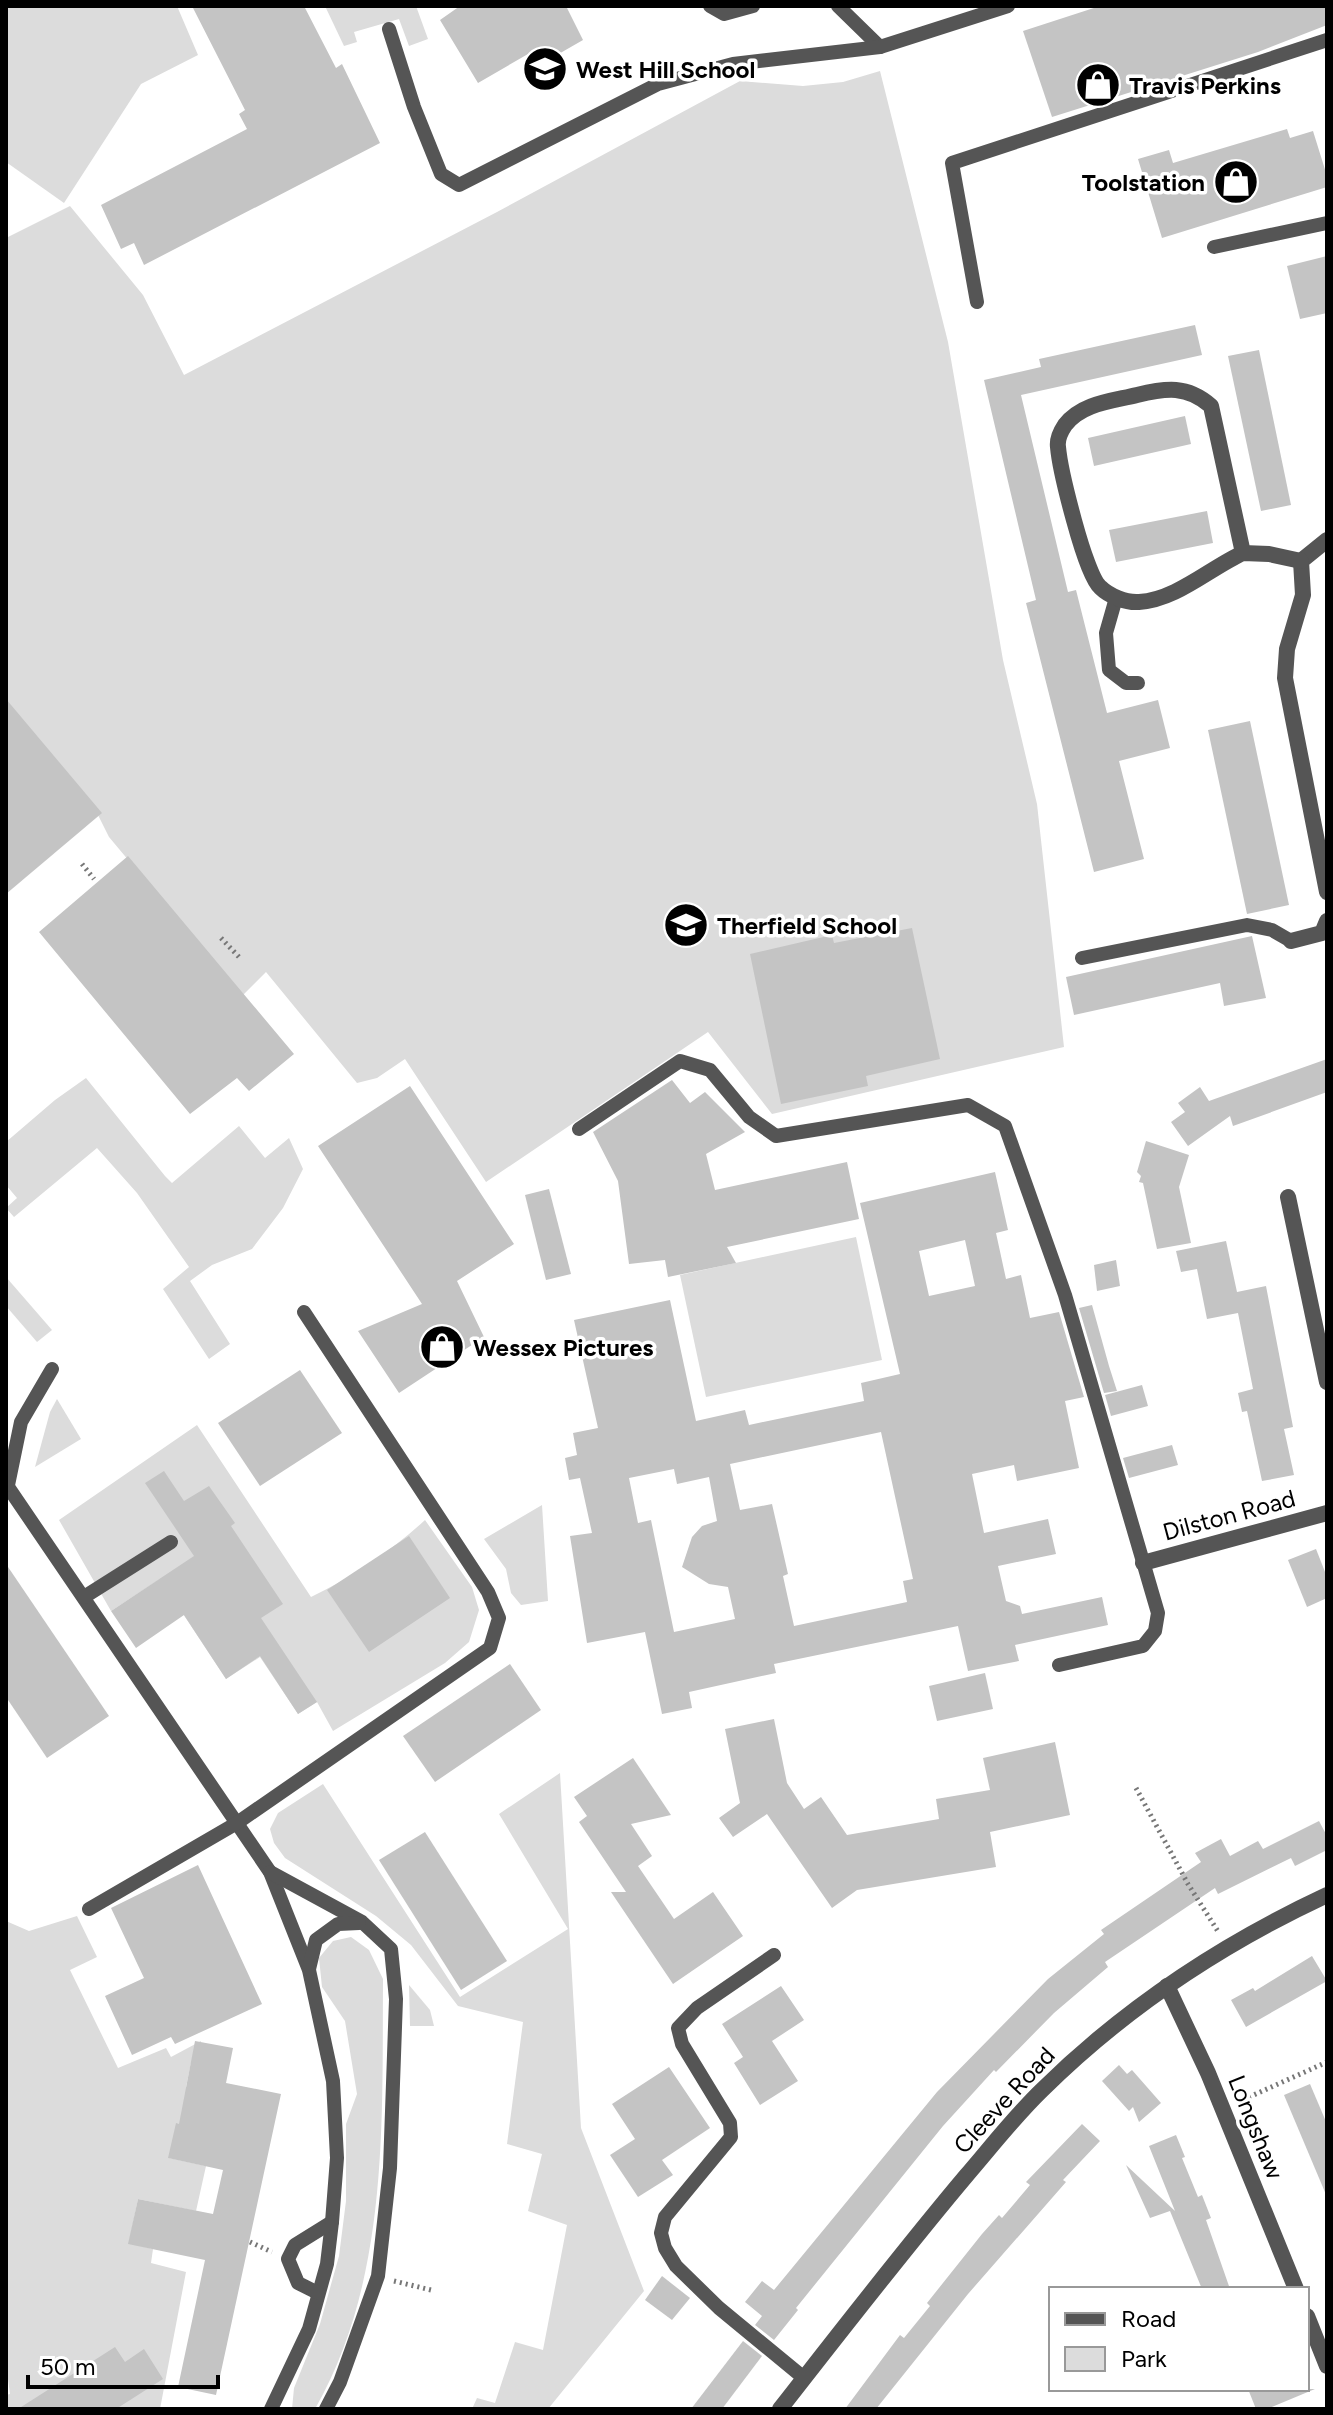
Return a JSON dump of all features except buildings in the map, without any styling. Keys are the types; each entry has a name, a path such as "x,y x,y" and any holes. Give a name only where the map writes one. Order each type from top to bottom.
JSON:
{"street":[{"path":"1243,553 1211,406 1200,396 1169,387 1087,408 1072,417 1063,428 1057,445 1089,570 1098,586 1116,598 1136,602 1160,598 1243,553 1269,554 1301,561"},
{"path":"1301,561 1327,540"},
{"path":"1301,561 1303,595 1287,649 1285,678 1327,892"},
{"path":"1291,941 1322,933 1327,921"},
{"path":"1288,1197 1327,1382"},
{"name":"Dilston Road","path":"1143,1563 1327,1513"},
{"name":"Cleeve Road","path":"780,2409 931,2217 1040,2091 1119,2021 1167,1986 1228,1948 1327,1895"},
{"name":"Longshaw","path":"1167,1986 1223,2109 1295,2287"},
{"path":"1309,2321 1327,2366"}],"lane":[{"path":"710,6 724,14 753,6"},
{"path":"838,6 880,47"},
{"path":"389,29 414,107 441,174 459,185 658,84 733,64 880,47 1008,6"},
{"path":"977,302 952,163 1327,40"},
{"path":"1214,247 1327,223"},
{"path":"1116,598 1106,633 1109,670 1126,683 1138,683"},
{"path":"1082,958 1247,925 1272,930 1291,941"},
{"path":"579,1129 680,1061 710,1070 749,1117 776,1136 968,1105 1005,1126 1065,1295 1158,1613 1155,1631 1143,1646 1059,1665"},
{"path":"89,1909 237,1823 490,1648 499,1618 488,1592 304,1312"},
{"path":"52,1369 21,1422 7,1484 270,1872 309,1970 333,2081 337,2158 327,2264 309,2329 271,2409"},
{"path":"84,1597 171,1542"},
{"path":"270,1872 362,1922 391,1949 396,1999 390,2168 378,2276 340,2382 326,2409"},
{"path":"309,1970 316,1940 338,1924 362,1922"},
{"path":"774,1955 697,2008 678,2028 682,2044 730,2123 731,2137 665,2217 661,2233 665,2248 676,2266 719,2308 804,2378"},
{"path":"318,2293 298,2283 288,2259 295,2245 332,2222"}],"path":[{"path":"82,864 94,879"},
{"path":"221,938 239,957"},
{"path":"1136,1788 1188,1884 1228,1948"},
{"path":"1223,2109 1327,2062"}],"green space":[{"path":"6,6 177,6 198,55 141,84 64,203 6,162"},
{"path":"325,6 416,6 428,39 409,46 399,19 354,32 357,42 344,46"},
{"name":"Therfield School","path":"880,71 948,342 1003,660 1037,804 1064,1047 772,1114 708,1032 486,1182 405,1059 377,1078 357,1083 266,972 242,996 109,837 94,807 6,702 6,238 70,206 143,295 184,375 740,81 803,86 843,82"},
{"path":"86,1078 172,1183 239,1126 265,1158 289,1138 303,1169 283,1208 252,1249 212,1265 190,1281 230,1344 209,1359 163,1289 189,1267 137,1193 97,1148 14,1217 6,1208 17,1198 6,1185 6,1142"},
{"path":"856,1237 882,1360 706,1397 680,1275"},
{"path":"6,1277 52,1330 37,1342 6,1306"},
{"path":"57,1399 81,1439 35,1467 50,1412"},
{"path":"197,1425 311,1597 371,1563 425,1520 472,1587 479,1610 469,1642 445,1663 333,1731 317,1702 298,1714 260,1657 226,1679 160,1579 111,1611 59,1520"},
{"path":"542,1505 548,1601 521,1605 511,1593 506,1569 484,1539"},
{"path":"560,1773 581,2128 644,2291 548,2409 472,2409 477,2398 495,2403 515,2342 543,2350 567,2225 528,2211 542,2154 507,2144 523,2022 458,2006 411,1945 376,1916 285,1858 274,1843 270,1829 278,1813 323,1784 460,1997 568,1929 499,1814"},
{"path":"77,1916 97,1957 70,1970 118,2068 166,2048 171,2057 201,2041 198,2064 191,2063 186,2087 210,2092 169,2158 206,2166 196,2211 138,2199 129,2243 153,2249 151,2263 186,2272 160,2409 6,2409 6,2395 10,2394 6,2364 6,1921 29,1931"},
{"path":"351,1937 369,1950 383,1979 381,2144 376,2200 369,2254 357,2307 339,2359 315,2409 292,2409 294,2388 320,2324 339,2256 346,2201 346,2124 357,2094 345,2021 322,1987 319,1958 333,1941"},
{"path":"409,1985 430,2010 434,2026 410,2026"}],"place":[{"name":"West Hill School","path":"545,69"},
{"name":"Travis Perkins","path":"1098,85"},
{"name":"Toolstation","path":"1236,182"},
{"name":"Therfield School","path":"686,925"},
{"name":"Wessex Pictures","path":"442,1347"}]}
